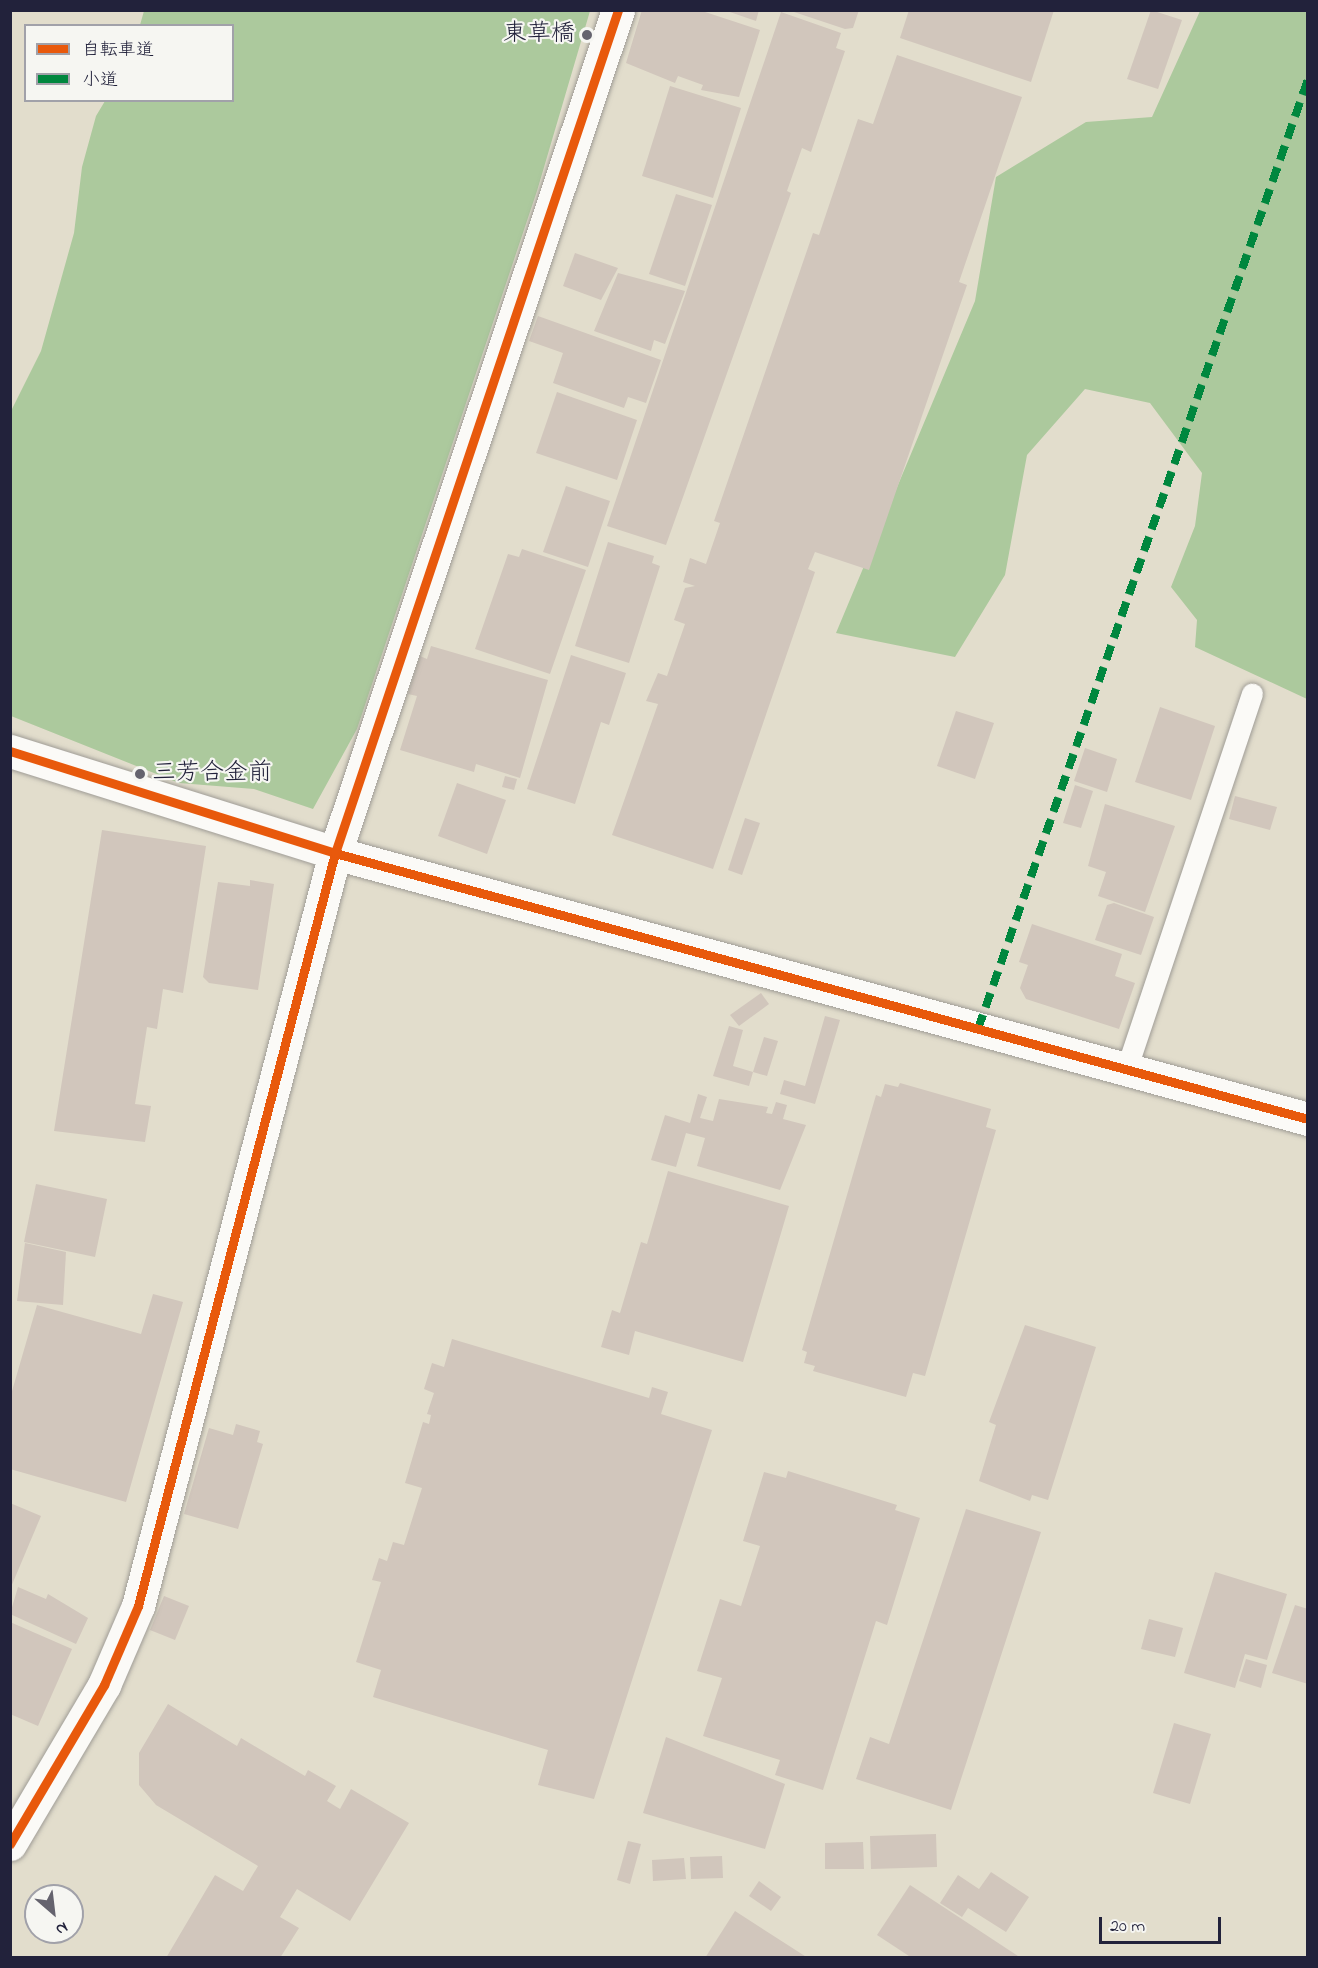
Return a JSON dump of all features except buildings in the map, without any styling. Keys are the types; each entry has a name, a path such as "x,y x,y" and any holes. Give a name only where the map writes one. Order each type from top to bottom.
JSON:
{"street":[{"path":"10,1844 104,1685 138,1606 336,853 618,10"},
{"path":"10,751 336,853 1308,1119"}],"lane":[{"path":"1126,1070 1252,693"}],"green space":[{"path":"144,11 590,11 537,191 357,729 313,809 254,789 179,783 11,716 11,411 41,351 74,233 82,167 96,116 104,102 234,102 234,24 140,24"},
{"path":"1200,11 1307,11 1307,699 1195,647 1197,620 1171,587 1195,526 1202,473 1150,403 1085,389 1027,455 1005,575 955,657 836,633 975,301 996,177 1086,122 1152,117"}],"marked path":[{"path":"978,1029 1308,79"}],"cycle path":[{"path":"10,1844 104,1685 138,1606 335,853 618,10"},
{"path":"10,751 335,853 1308,1119"}],"place":[{"name":"東草橋","path":"587,35"},
{"name":"三芳合金前","path":"140,774"}]}
